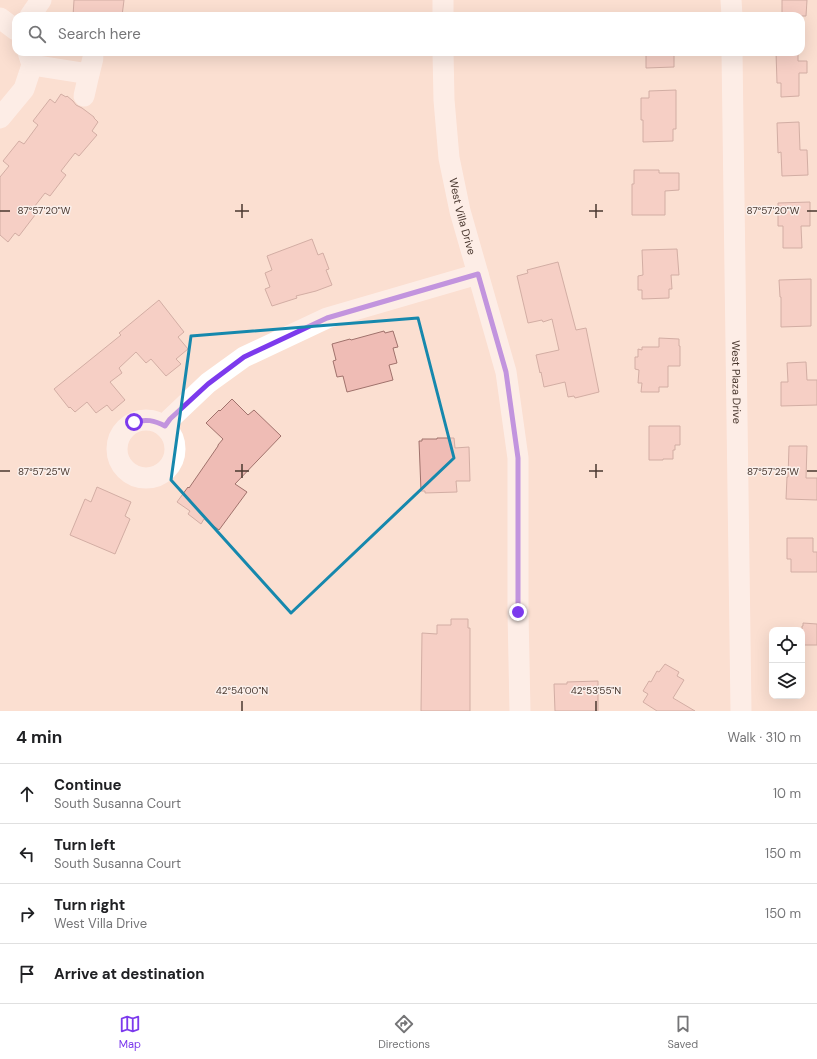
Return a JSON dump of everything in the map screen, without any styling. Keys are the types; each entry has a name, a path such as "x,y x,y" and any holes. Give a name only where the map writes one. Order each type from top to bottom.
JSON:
{"street":[{"path":"33,12 41,0"},
{"path":"443,0 443,12"},
{"path":"731,0 732,12"},
{"path":"0,18 12,27"},
{"name":"West Villa Drive","path":"444,56 444,100 449,158 460,211 506,372 518,458 518,612 520,711"},
{"name":"West Plaza Drive","path":"732,56 741,711"},
{"path":"0,118 24,89 30,59 91,66 84,96"},
{"path":"165,426 170,419 208,384 244,357 327,318 478,274"}],"highlighted area":[{"path":"418,318 454,458 291,613 171,480 191,336"}],"building":[{"path":"74,0 124,0 122,12 73,12"},
{"path":"782,0 807,0 806,16 805,12 782,12"},
{"path":"646,56 674,56 674,67 646,68"},
{"path":"776,56 798,56 798,61 807,61 807,73 799,73 799,96 781,97 781,83 777,83"},
{"path":"676,90 676,129 673,129 673,141 643,142 641,98 649,98 649,91"},
{"path":"61,94 66,97 67,96 76,105 94,117 98,122 92,131 97,135 79,156 75,153 61,171 66,175 50,196 45,193 31,211 35,215 19,236 15,233 8,242 0,235 0,177 9,166 3,161 19,141 24,144 38,125 33,121 50,99 55,103"},
{"path":"799,122 800,150 807,150 808,175 782,176 781,152 778,153 777,123"},
{"path":"634,170 659,170 659,173 679,173 679,190 665,191 665,215 632,215 632,184 634,184"},
{"path":"810,202 810,226 801,226 802,248 783,248 783,226 778,226 778,203"},
{"path":"312,239 318,255 323,253 329,269 326,270 332,285 296,296 297,298 272,306 265,289 270,287 265,273 272,270 267,256"},
{"path":"677,249 679,275 671,275 672,289 669,289 669,298 642,299 642,290 638,290 638,276 643,275 642,250"},
{"path":"558,262 576,330 586,328 599,392 575,398 574,396 568,397 565,382 544,387 536,355 559,350 552,319 543,322 542,320 528,323 517,276 528,273 527,270"},
{"path":"811,279 811,326 781,327 781,297 779,280"},
{"path":"159,300 184,332 178,337 188,349 176,359 181,364 166,376 151,359 146,363 136,352 119,368 122,373 110,382 125,400 112,411 107,405 96,413 87,402 75,412 70,407 69,408 54,389 121,335 119,333"},
{"path":"384,331 385,333 393,331 398,347 393,348 397,363 389,365 393,380 347,392 343,376 337,377 333,361 336,360 332,344"},
{"path":"659,338 679,339 680,366 668,366 668,387 659,387 659,392 641,392 642,383 638,383 639,370 635,369 635,357 638,357 638,349 642,350 642,347 659,347"},
{"path":"806,362 807,380 817,380 817,405 781,406 781,382 788,382 787,363"},
{"path":"232,399 248,415 254,410 281,436 235,484 247,492 219,530 204,519 201,524 188,514 190,511 177,502 188,487 189,488 223,439 206,423"},
{"path":"649,426 680,426 680,445 675,445 675,450 673,450 673,459 649,460"},
{"path":"454,438 455,448 469,447 470,481 456,481 457,492 425,493 425,491 421,491 419,441 422,441 422,439"},
{"path":"789,446 807,446 806,478 817,478 817,500 786,499"},
{"path":"97,487 131,502 125,516 130,519 115,554 70,535 85,499 91,502"},
{"path":"787,538 813,538 813,552 817,552 817,572 791,572 791,559 787,559"},
{"path":"451,619 468,619 468,628 470,628 470,711 421,711 422,633 437,634 437,625 451,625"},
{"path":"803,623 817,624 817,645 805,645 805,627 802,627"},
{"path":"665,664 679,672 677,676 684,680 673,698 695,711 657,711 643,702 648,694 643,691 649,681 651,682 657,671 659,672"},
{"path":"598,681 598,711 555,711 554,684"}],"route":[{"path":"134,422 150,420 165,426 170,419 208,384 244,357 327,318 478,274 506,372 518,458 518,612"}]}
